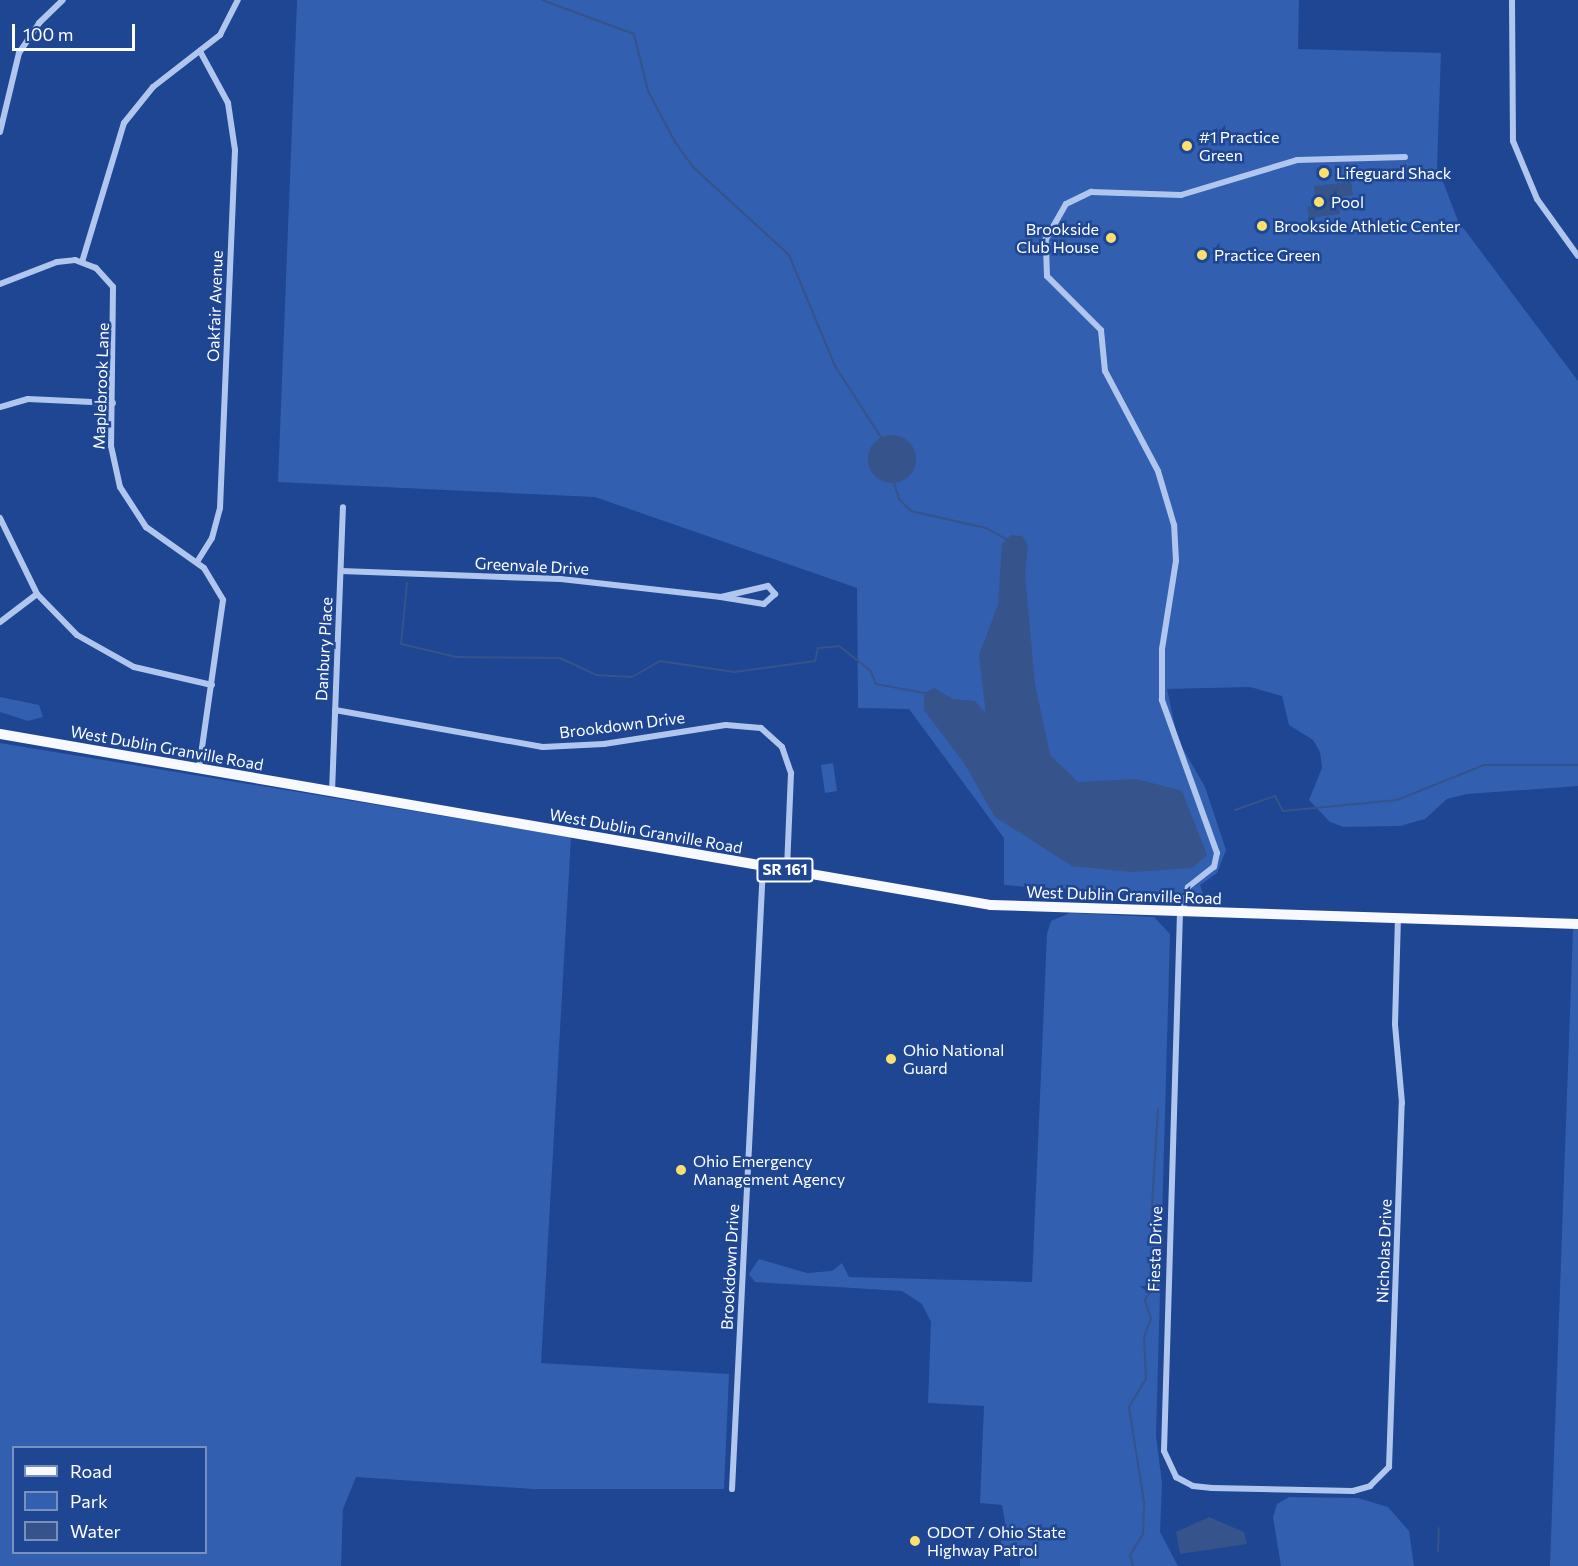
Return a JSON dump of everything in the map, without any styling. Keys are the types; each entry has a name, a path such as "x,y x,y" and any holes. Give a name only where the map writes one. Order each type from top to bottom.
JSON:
{"main road":[{"name":"West Dublin Granville Road","path":"0,734 991,905 1182,913 1578,924"}],"street":[{"path":"0,132 19,53 39,23 63,0"},
{"path":"0,284 57,262 82,262 121,129 153,87 201,53 225,29 238,0"},
{"path":"1512,0 1513,141 1537,199 1578,256"},
{"name":"Oakfair Avenue","path":"197,562 212,538 220,508 235,150 228,103 201,53"},
{"name":"Fiesta Drive","path":"1280,1490 1193,1486 1170,1470 1164,1451 1182,913 1188,887 1214,867 1217,853 1162,700 1162,649 1176,561 1174,525 1158,471 1105,371 1102,331 1051,283 1045,243 1061,211 1081,195 1123,190 1181,195 1301,159 1405,157"},
{"name":"Maplebrook Lane","path":"82,262 102,272 116,297 112,455 124,497 151,532 197,562 216,583 224,605 199,768"},
{"path":"0,407 28,399 113,403"},
{"name":"Danbury Place","path":"332,792 344,507"},
{"path":"0,518 37,594 70,629 112,658 151,673 212,685"},
{"name":"Greenvale Drive","path":"341,571 561,579 764,604 776,594 768,586 721,597"},
{"path":"0,622 37,594"},
{"name":"Brookdown Drive","path":"335,710 543,747 726,725 761,728 782,747 791,773 787,870"},
{"name":"Brookdown Drive","path":"732,1489 763,866"},
{"name":"Nicholas Drive","path":"1280,1490 1362,1489 1381,1479 1392,1458 1402,1103 1395,1023 1398,919"}],"green space":[{"path":"297,0 1299,0 1298,49 1441,53 1437,166 1458,221 1578,381 1578,786 1467,794 1447,799 1425,819 1400,826 1344,827 1330,822 1309,800 1322,768 1320,752 1313,740 1289,725 1282,696 1250,687 1167,689 1178,740 1205,787 1226,850 1217,873 1200,885 1205,901 1004,885 1004,838 909,709 858,708 857,588 595,497 278,482"},
{"path":"0,697 39,705 43,717 28,721 0,712"},
{"path":"0,743 571,837 541,1363 729,1374 724,1489 533,1489 356,1477 343,1509 341,1566 0,1566"},
{"path":"833,763 837,791 825,793 821,765"},
{"path":"1070,913 1154,917 1170,934 1156,1436 1162,1483 1160,1532 1178,1566 1020,1566 1020,1549 1000,1547 1005,1522 1002,1505 980,1503 984,1406 928,1403 931,1322 922,1304 902,1291 755,1282 749,1274 759,1259 807,1273 832,1271 842,1263 849,1277 1032,1282 1047,934 1051,921"},
{"path":"1573,928 1578,928 1578,1566 1550,1566"},
{"path":"1289,1497 1358,1498 1388,1507 1409,1531 1414,1566 1281,1566 1273,1517 1277,1504"}],"water":[{"path":"1351,182 1353,195 1338,197 1340,214 1309,218 1307,207 1316,205 1314,186"},
{"path":"892,435 909,442 916,459 909,476 892,483 875,476 868,459 875,442"},
{"path":"1011,535 1022,536 1028,545 1025,574 1035,684 1050,755 1078,782 1137,779 1182,791 1207,855 1192,868 1132,872 1072,866 995,817 964,763 924,710 924,693 934,688 953,699 975,701 986,714 979,655 998,605 1002,544"},
{"path":"1209,1517 1244,1532 1247,1544 1180,1554 1176,1532"}],"waterway":[{"path":"542,0 634,34 648,91 675,142 693,167 789,255 835,366 882,439"},
{"path":"893,480 899,499 911,511 986,528 1006,539"},
{"path":"407,583 401,644 457,657 560,658 596,675 632,677 660,661 734,672 815,661 818,648 839,646 870,670 876,684 924,693"},
{"path":"1235,810 1275,796 1283,811 1397,800 1484,765 1578,765"},
{"path":"1133,1566 1130,1555 1143,1534 1144,1502 1129,1407 1146,1379 1144,1337 1151,1319 1145,1300 1157,1281 1151,1221 1158,1109"},
{"path":"1438,1551 1439,1528"}],"place":[{"name":"#1 Practice Green","path":"1187,146"},
{"name":"Lifeguard Shack","path":"1324,173"},
{"name":"Pool","path":"1319,202"},
{"name":"Brookside Athletic Center","path":"1262,226"},
{"name":"Brookside Club House","path":"1111,238"},
{"name":"Practice Green","path":"1202,255"},
{"name":"Ohio National Guard","path":"891,1059"},
{"name":"Ohio Emergency Management Agency","path":"681,1170"},
{"name":"ODOT / Ohio State Highway Patrol","path":"915,1541"}]}
